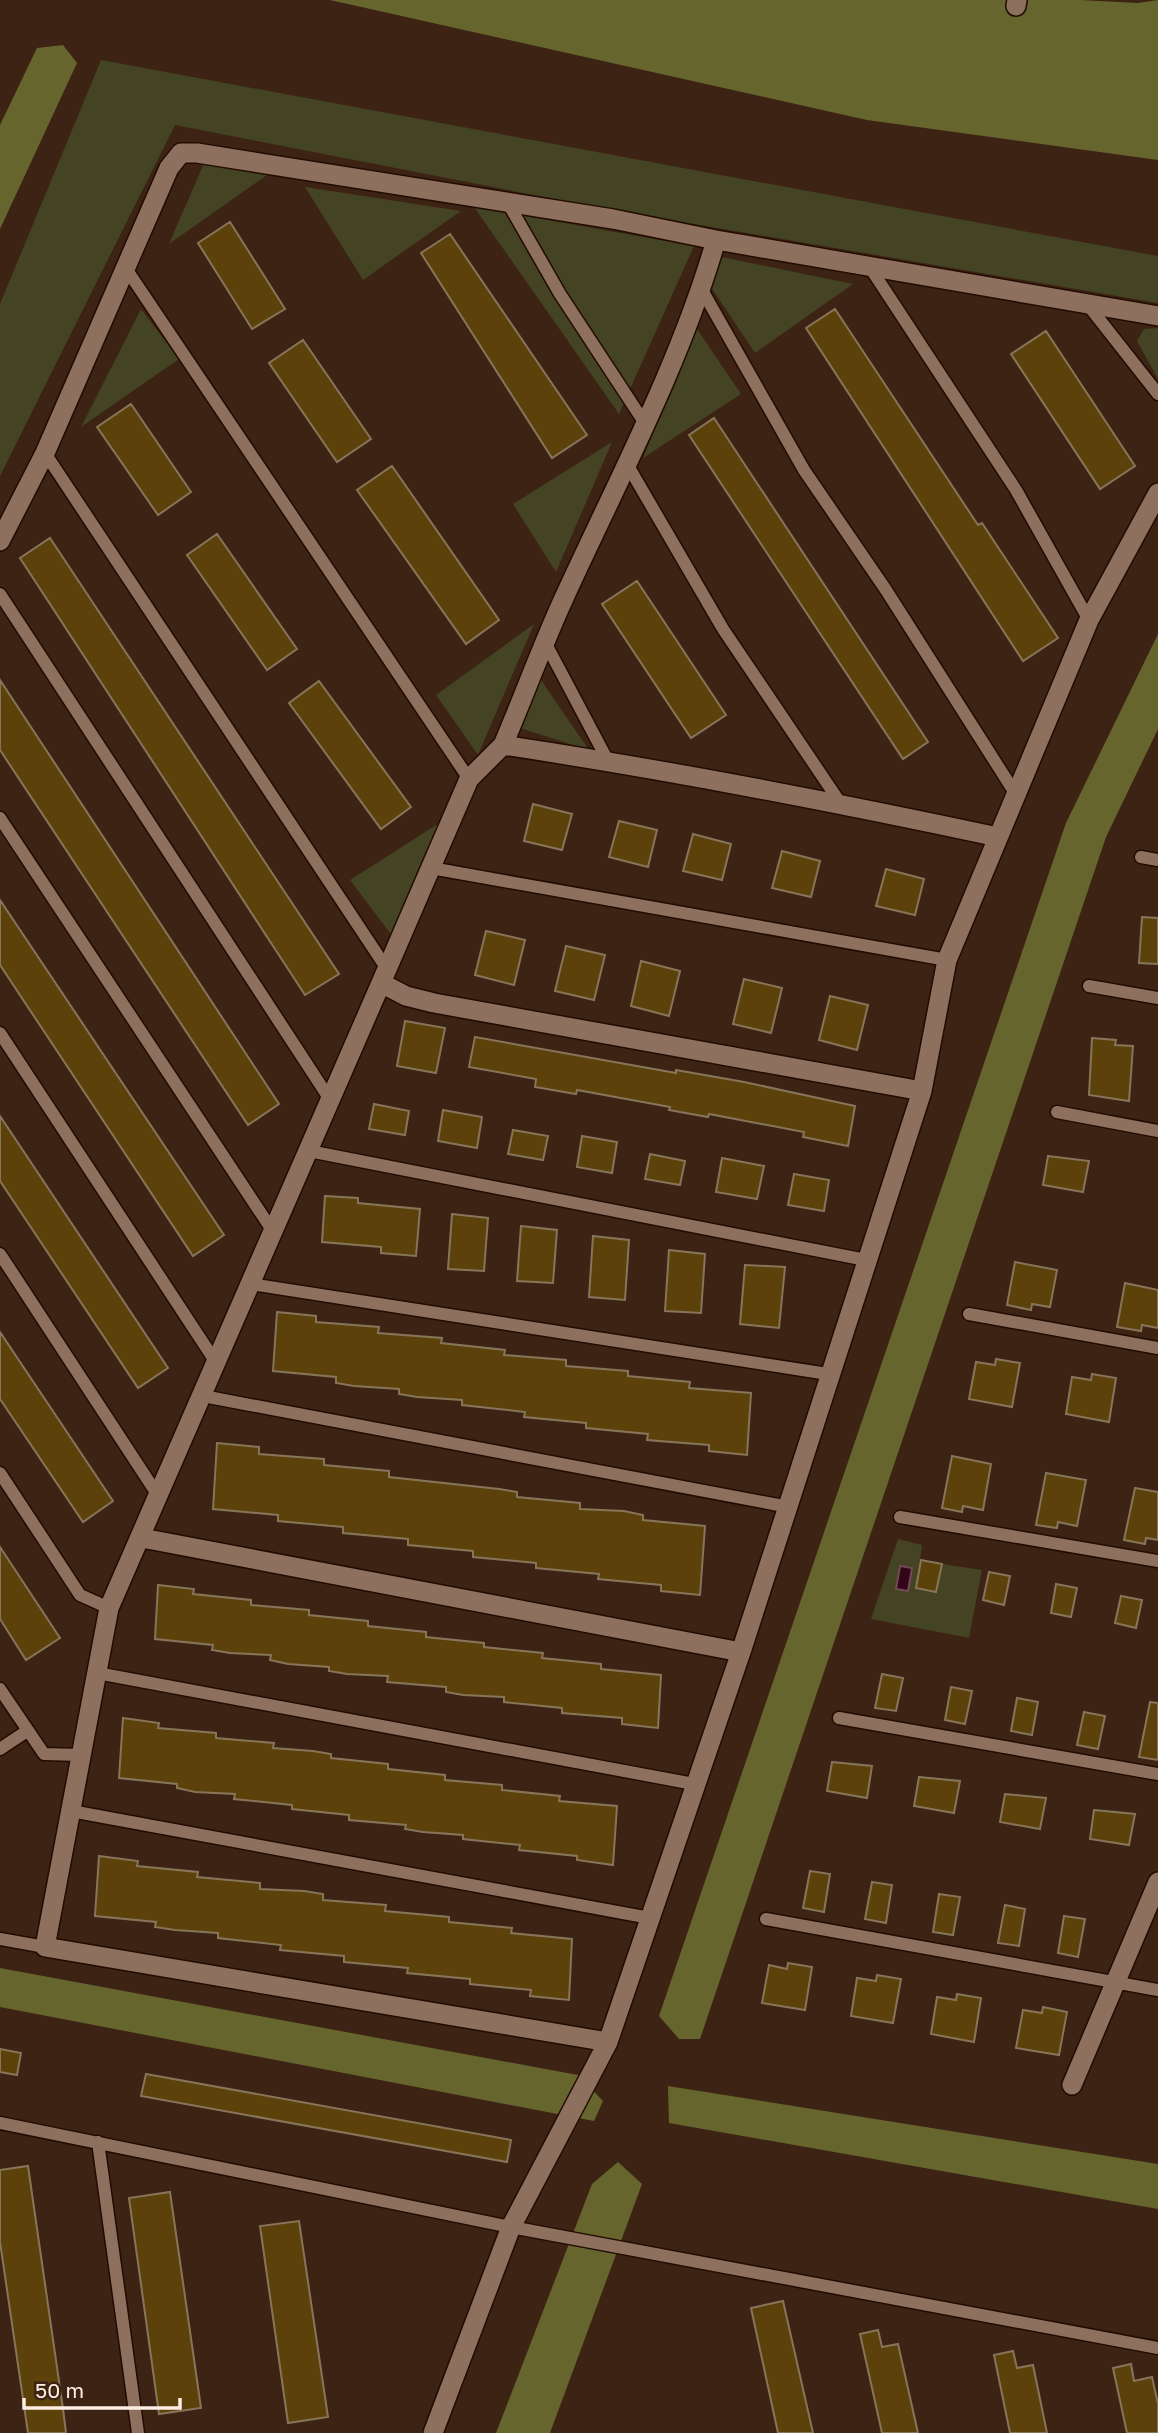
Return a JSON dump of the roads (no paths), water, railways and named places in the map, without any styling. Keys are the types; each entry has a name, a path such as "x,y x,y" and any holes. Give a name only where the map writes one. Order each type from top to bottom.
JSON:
{"street":[{"path":"0,541 45,453 169,168 181,153 197,153 613,219 716,240 1158,316"},
{"path":"608,2042 45,1947 109,1608 160,1497 469,779 503,745 563,601 627,464 702,290 716,240"},
{"path":"433,2433 510,2227 608,2042 789,1507 828,1374 922,1091 947,960 1089,620 1158,493"},
{"path":"503,745 608,761 841,804 998,838"},
{"path":"384,976 407,996 434,1003 922,1091"},
{"path":"142,1538 741,1652"},
{"path":"1072,2085 1158,1882"}],"lane":[{"path":"455,195 509,205 560,294 644,422"},
{"path":"869,265 1016,490 1089,620"},
{"path":"125,267 469,779"},
{"path":"702,290 804,470 886,590 1015,793"},
{"path":"1088,305 1158,394"},
{"path":"45,453 384,976"},
{"path":"627,464 723,629 841,804"},
{"path":"0,594 331,1101"},
{"path":"546,644 608,761"},
{"path":"0,818 274,1233"},
{"path":"1141,857 1158,860"},
{"path":"431,868 947,960"},
{"path":"1089,986 1158,998"},
{"path":"0,1033 217,1364"},
{"path":"1057,1112 1158,1131"},
{"path":"309,1151 866,1260"},
{"path":"0,1254 160,1497"},
{"path":"251,1284 828,1374"},
{"path":"969,1314 1158,1348"},
{"path":"203,1396 789,1507"},
{"path":"0,1473 80,1595 109,1608"},
{"path":"900,1517 1158,1561"},
{"path":"97,1673 694,1784"},
{"path":"0,1689 44,1754 59,1757 81,1755"},
{"path":"839,1718 1158,1774"},
{"path":"0,1749 27,1731"},
{"path":"71,1811 650,1918"},
{"path":"766,1919 1158,1990"},
{"path":"0,1939 45,1947"},
{"path":"0,2123 510,2227 1158,2348"},
{"path":"98,2142 138,2433"}]}
